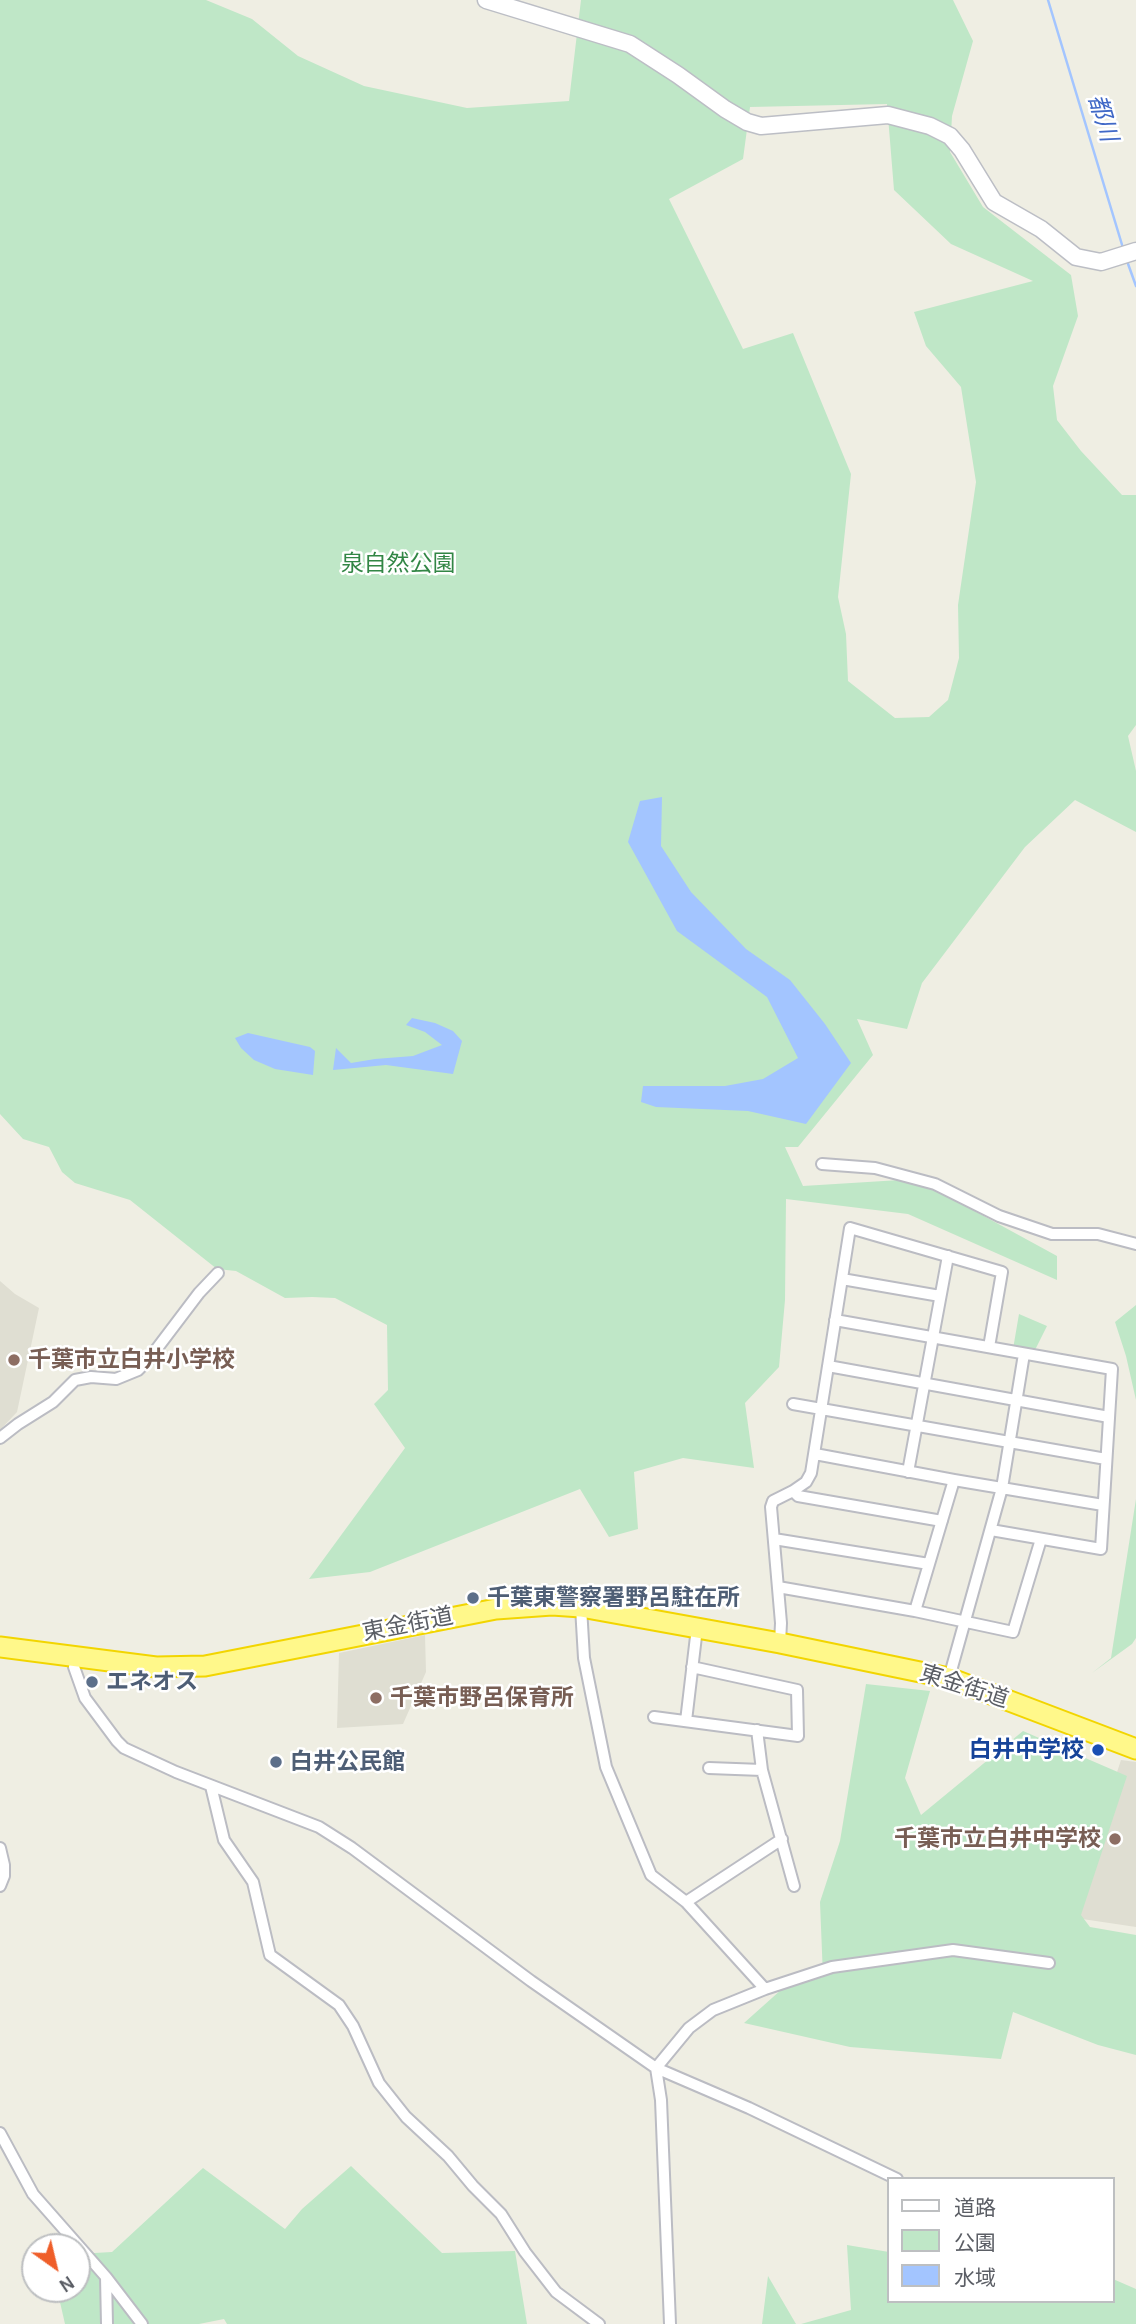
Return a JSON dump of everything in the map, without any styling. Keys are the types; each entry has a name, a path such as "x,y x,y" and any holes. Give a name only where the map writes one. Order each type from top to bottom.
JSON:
{"highway":[{"name":"東金街道","path":"0,1647 156,1667 205,1666 496,1609 552,1605 582,1607 780,1643 949,1678 1136,1749"}],"street":[{"path":"486,0 630,44 725,109 747,122 761,126 888,115 930,126 950,136 962,150 994,202 1041,229 1076,257 1101,262 1135,251"},
{"path":"822,1164 875,1168 935,1184 999,1216 1052,1234 1098,1234 1136,1244"},
{"path":"780,1643 771,1507 773,1501 806,1482 811,1473 850,1228 1002,1272 989,1347"},
{"path":"908,1472 948,1256"},
{"path":"0,1438 53,1402 75,1380 92,1377 116,1379 138,1370 218,1273"},
{"path":"842,1279 940,1296"},
{"path":"835,1320 1112,1369 1101,1549 991,1530"},
{"path":"949,1678 1002,1488 1024,1354"},
{"path":"828,1366 1109,1417"},
{"path":"793,1404 1106,1459"},
{"path":"815,1454 1104,1505"},
{"path":"915,1611 954,1480"},
{"path":"793,1491 798,1496 942,1521"},
{"path":"774,1539 929,1564"},
{"path":"778,1587 965,1620 1013,1632 1041,1539"},
{"path":"582,1607 584,1658 606,1767 651,1875 686,1902 765,1989"},
{"path":"685,1721 697,1628"},
{"path":"76,1658 74,1667 85,1699 124,1748 211,1786 319,1827 352,1848 531,1981 656,2068 749,2108 893,2177"},
{"path":"654,1717 798,1736 797,1689 692,1667"},
{"path":"757,1730 762,1770 794,1886"},
{"path":"709,1768 762,1770"},
{"path":"211,1786 224,1840 253,1882 270,1955 339,2005 354,2026 379,2084 406,2117 448,2156 501,2214 525,2252 556,2292 599,2324"},
{"path":"686,1902 782,1839"},
{"path":"0,1848 4,1876 0,1886"},
{"path":"656,2068 690,2028 713,2010 832,1967 953,1950 1049,1963"},
{"path":"656,2068 662,2101 670,2324"},
{"path":"0,2133 33,2194 106,2277 142,2324"},
{"path":"106,2277 107,2324"}],"shaded area":[{"name":"千葉市立白井小学校","path":"0,1281 15,1294 39,1308 17,1412 0,1430"},
{"name":"千葉市野呂保育所","path":"425,1635 426,1672 403,1724 337,1728 339,1653"},
{"name":"千葉市立白井中学校","path":"1121,1760 1136,1762 1136,1927 1069,1917"}],"green space":[{"name":"泉自然公園","path":"0,0 206,0 252,19 298,56 364,86 467,108 569,101 581,0 953,0 973,41 952,116 950,152 983,207 1071,275 1078,316 1053,386 1057,420 1081,451 1122,495 1136,495 1136,725 1128,736 1136,771 1136,832 1075,800 1025,847 922,983 907,1029 857,1019 873,1055 798,1147 785,1147 803,1186 916,1179 1057,1256 1057,1280 908,1214 786,1199 785,1300 779,1367 745,1403 754,1468 683,1458 634,1472 638,1529 609,1537 580,1489 370,1572 309,1579 405,1448 374,1404 388,1390 387,1325 335,1298 285,1298 236,1271 217,1269 130,1200 75,1183 62,1172 49,1147 23,1139 0,1114","holes":["887,104 894,190 951,244 1033,281 914,312 926,346 961,387 976,482 958,605 959,658 948,700 929,717 895,718 848,681 846,634 838,597 851,474 793,333 743,349 669,199 743,159 750,107"]},
{"path":"1136,1305 1136,1400 1115,1322"},
{"path":"1019,1314 1047,1326 1034,1352 1013,1349"},
{"path":"1136,1499 1136,1638 1132,1644 1092,1673 1111,1658"},
{"path":"866,1684 930,1691 905,1778 921,1815 1023,1731 1127,1776 1081,1915 1090,1927 1136,1935 1136,2055 1098,2045 1013,2012 1001,2059 850,2047 744,2023 782,1989 823,1977 820,1902 840,1841"},
{"path":"351,2166 442,2253 515,2251 527,2324 227,2324 224,2319 199,2324 65,2324 60,2303 91,2303 91,2253 112,2252 203,2168 285,2229 302,2209"},
{"path":"847,2245 888,2252 888,2303 1115,2303 1115,2280 1136,2289 1136,2324 801,2324 851,2310"},
{"path":"768,2276 796,2324 762,2324"}],"water":[{"path":"662,797 661,846 691,892 746,949 790,980 825,1024 851,1063 806,1124 748,1111 656,1107 641,1102 643,1086 725,1086 763,1079 798,1058 767,997 677,931 628,842 640,801"},
{"path":"412,1018 435,1023 453,1031 462,1041 453,1074 386,1065 333,1070 336,1048 351,1063 413,1056 442,1045 425,1032 406,1025"},
{"path":"248,1033 310,1047 315,1051 313,1075 275,1069 254,1060 235,1038"}],"waterway":[{"name":"都川","path":"1048,0 1123,248"},
{"name":"都川","path":"1127,261 1136,286"}],"place":[{"name":"千葉市立白井小学校","path":"14,1360"},
{"name":"千葉東警察署野呂駐在所","path":"473,1598"},
{"name":"エネオス","path":"92,1682"},
{"name":"千葉市野呂保育所","path":"376,1698"},
{"name":"白井中学校","path":"1098,1750"},
{"name":"白井公民館","path":"276,1762"},
{"name":"千葉市立白井中学校","path":"1115,1839"}]}
